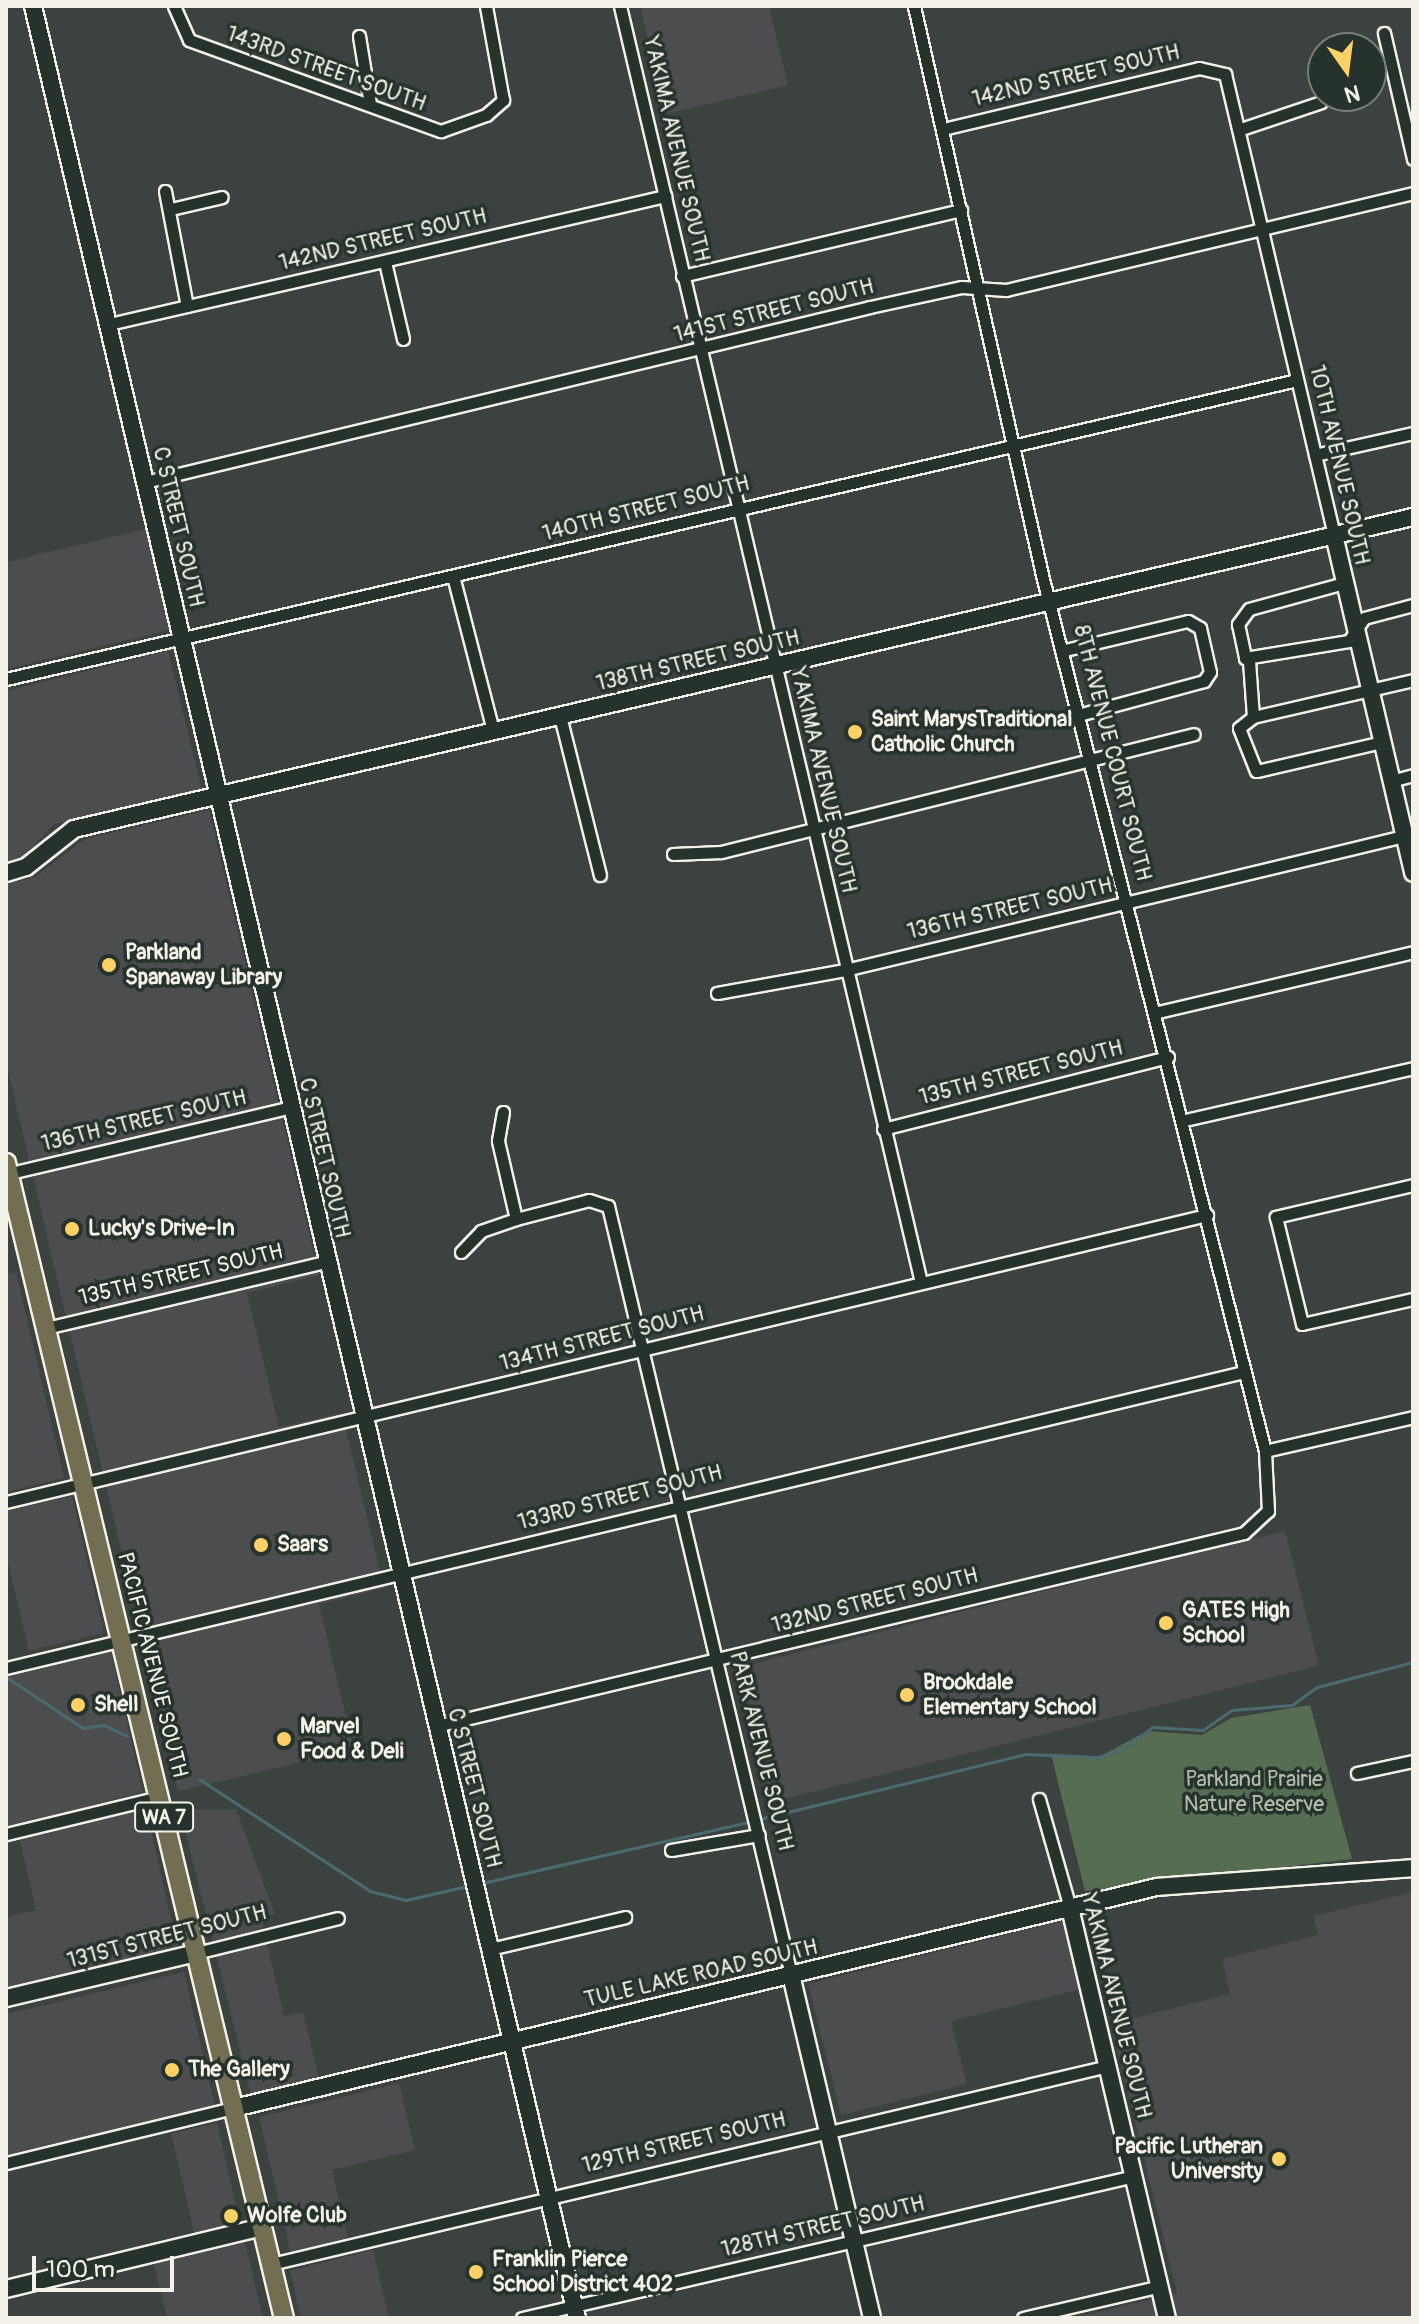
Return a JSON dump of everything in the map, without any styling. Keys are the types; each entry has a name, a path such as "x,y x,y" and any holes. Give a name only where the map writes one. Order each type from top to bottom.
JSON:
{"main road":[{"name":"PACIFIC AVENUE SOUTH","path":"7,1170 284,2318"}],"street":[{"name":"C STREET SOUTH","path":"33,6 325,1262 513,2041 575,2312"},
{"name":"143RD STREET SOUTH","path":"174,6 189,40 450,129 500,106 500,67 486,6"},
{"name":"YAKIMA AVENUE SOUTH","path":"620,6 773,666 921,1282"},
{"name":"8TH AVENUE COURT SOUTH","path":"914,6 1052,601 1158,1012 1265,1451 1268,1511"},
{"path":"359,36 370,104"},
{"path":"1387,46 1413,159"},
{"name":"142ND STREET SOUTH","path":"943,129 1176,73 1219,70"},
{"name":"10TH AVENUE SOUTH","path":"1219,70 1241,129 1260,228 1413,873"},
{"path":"1241,129 1307,107"},
{"path":"165,191 171,209 187,306"},
{"name":"141ST STREET SOUTH","path":"145,482 885,304 981,289 1413,193"},
{"name":"142ND STREET SOUTH","path":"109,324 665,196"},
{"path":"171,209 222,197"},
{"path":"682,276 961,210"},
{"path":"385,262 403,339"},
{"name":"140TH STREET SOUTH","path":"6,679 1297,380"},
{"path":"1315,455 1413,433"},
{"name":"138TH STREET SOUTH","path":"6,873 30,864 67,831 1413,517"},
{"path":"453,576 493,731"},
{"path":"1344,583 1249,609 1238,627 1249,661 1248,719 1240,736 1256,771 1382,742"},
{"path":"1249,661 1349,641 1364,618 1413,605"},
{"path":"1065,650 1188,621 1200,628 1210,672 1204,681 1082,714"},
{"path":"1248,719 1413,680"},
{"path":"560,716 600,875"},
{"path":"673,854 692,858 811,826 1193,734"},
{"path":"1391,781 1413,775"},
{"name":"136TH STREET SOUTH","path":"717,993 845,970 1404,836"},
{"path":"1158,1012 1413,952"},
{"name":"135TH STREET SOUTH","path":"883,1129 1168,1057"},
{"path":"1185,1120 1413,1068"},
{"name":"136TH STREET SOUTH","path":"7,1170 291,1107"},
{"path":"461,1252 481,1231 516,1219 498,1141 503,1112"},
{"path":"1413,1185 1276,1217 1302,1324 1413,1299"},
{"name":"PARK AVENUE SOUTH","path":"516,1219 598,1200 611,1213 872,2318"},
{"name":"134TH STREET SOUTH","path":"6,1502 1207,1215"},
{"name":"135TH STREET SOUTH","path":"46,1328 325,1262"},
{"name":"133RD STREET SOUTH","path":"6,1668 679,1504 1244,1372"},
{"path":"1265,1451 1413,1417"},
{"name":"132ND STREET SOUTH","path":"436,1726 1244,1533 1268,1511"},
{"path":"1357,1773 1413,1761"},
{"path":"6,1834 159,1797"},
{"name":"YAKIMA AVENUE SOUTH","path":"1039,1799 1070,1908 1167,2318"},
{"path":"671,1850 759,1835"},
{"name":"TULE LAKE ROAD SOUTH","path":"6,2163 1170,1885 1413,1868"},
{"path":"490,1949 625,1917"},
{"name":"131ST STREET SOUTH","path":"6,1998 338,1918"},
{"name":"129TH STREET SOUTH","path":"271,2264 1108,2066"},
{"name":"128TH STREET SOUTH","path":"522,2318 575,2312 1134,2176"},
{"path":"6,2289 262,2227"},
{"path":"1023,2318 1160,2286"}],"shaded area":[{"path":"640,6 769,6 788,85 666,114"},
{"path":"146,529 170,630 6,669 6,562"},
{"path":"168,651 202,790 54,824 22,858 6,862 6,691"},
{"path":"209,810 319,1275 247,1293 279,1427 342,1413 384,1588 319,1604 354,1750 178,1791 6,1062 6,884 35,877 85,839"},
{"path":"16,1272 64,1478 6,1492 6,1274"},
{"path":"72,1496 104,1633 29,1651 6,1554 6,1511"},
{"path":"1285,1531 1319,1666 768,1803 735,1668"},
{"path":"111,1652 143,1792 6,1828 6,1677"},
{"path":"146,1809 178,1949 6,1989 6,1917 36,1910 19,1838"},
{"path":"236,1809 275,1914 261,1918 284,2016 303,2012 319,2078 251,2094 180,1810"},
{"name":"Pacific Lutheran University","path":"1413,1892 1413,2318 1074,2318 1177,2293 1111,2024 1230,1994 1222,1959 1318,1935 1313,1916"},
{"path":"1065,1920 1082,1989 951,2021 967,2084 841,2115 808,1984"},
{"path":"184,1972 215,2107 6,2156 6,2014"},
{"path":"399,2083 415,2150 332,2170 348,2240 291,2253 259,2117"},
{"path":"217,2123 242,2229 196,2240 171,2134"},
{"path":"245,2242 263,2318 167,2318 154,2264"},
{"path":"373,2250 389,2318 301,2318 290,2271"}],"green space":[{"name":"Parkland Prairie Nature Reserve","path":"1310,1705 1352,1859 1085,1891 1051,1754 1099,1757 1147,1731 1202,1735 1231,1718"}],"waterway":[{"path":"759,1819 1026,1754 1098,1757 1122,1750 1152,1727 1203,1730 1232,1710 1292,1705 1317,1687 1413,1662"},
{"path":"6,1677 83,1728 104,1725 127,1736"},
{"path":"168,1761 179,1767"},
{"path":"199,1779 370,1891 406,1900 471,1885"},
{"path":"482,1883 752,1821"}],"place":[{"name":"Saint MarysTraditional Catholic Church","path":"855,732"},
{"name":"Parkland Spanaway Library","path":"109,965"},
{"name":"Lucky's Drive-In","path":"72,1229"},
{"name":"Saars","path":"261,1545"},
{"name":"GATES High School","path":"1166,1623"},
{"name":"Brookdale Elementary School","path":"907,1695"},
{"name":"Shell","path":"78,1705"},
{"name":"Marvel Food & Deli","path":"284,1739"},
{"name":"The Gallery","path":"172,2070"},
{"name":"Pacific Lutheran University","path":"1279,2159"},
{"name":"Wolfe Club","path":"231,2216"},
{"name":"Franklin Pierce School District 402","path":"476,2272"}]}
